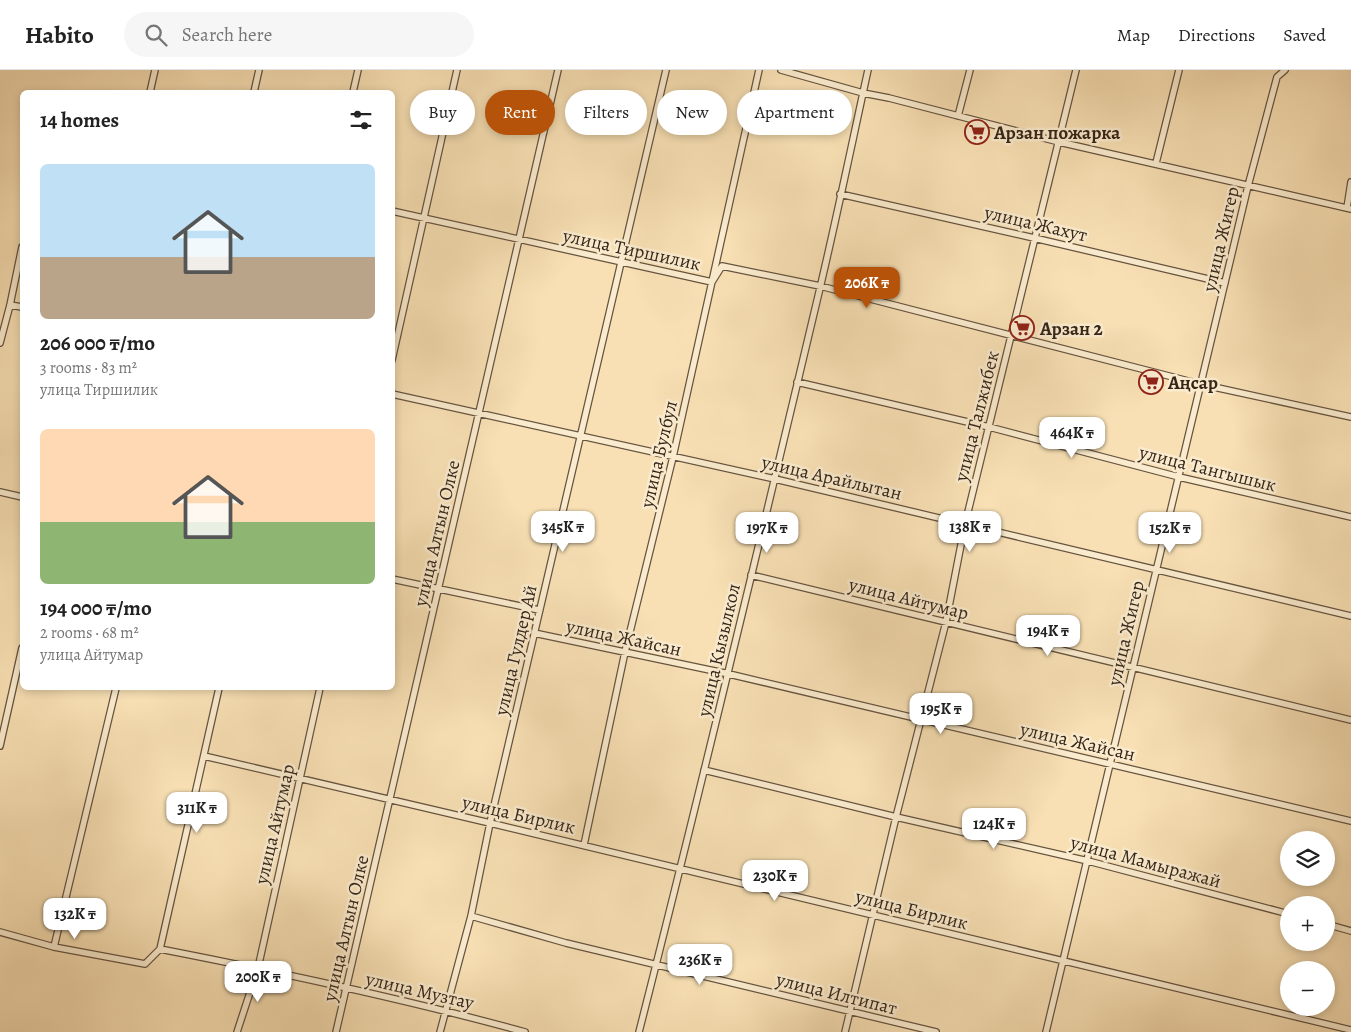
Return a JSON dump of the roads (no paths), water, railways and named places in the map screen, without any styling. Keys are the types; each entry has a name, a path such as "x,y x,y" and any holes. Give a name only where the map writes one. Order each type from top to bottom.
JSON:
{"street":[{"path":"150,90 155,70"},
{"path":"254,90 259,70"},
{"path":"353,90 358,70"},
{"path":"395,347 457,70"},
{"name":"улица Алтын Олке","path":"336,1032 558,70"},
{"name":"улица Гулдер Ай","path":"440,1032 470,916 539,610 666,70"},
{"name":"улица Булбул","path":"584,845 626,652 673,457 759,70"},
{"path":"781,70 863,93 1059,142 1349,209 1351,182"},
{"name":"улица Кызылкол","path":"639,1032 729,674 820,286 868,70"},
{"path":"958,116 970,70"},
{"name":"улица Талжибек","path":"845,1032 920,719 946,622 965,524 1076,70"},
{"path":"1156,163 1179,70"},
{"name":"улица Жигер","path":"1046,1032 1248,186 1277,77 1285,70"},
{"name":"улица Жахут","path":"840,194 1225,284"},
{"name":"улица Тиршилик","path":"395,212 712,282 722,266 820,286 1200,384 1351,417"},
{"path":"0,343 20,257"},
{"path":"10,305 20,307"},
{"name":"улица Тангышык","path":"797,382 990,427 1179,476 1351,517"},
{"name":"улица Арайлытан","path":"395,395 775,479 1351,616"},
{"path":"0,492 20,497"},
{"name":"улица Айтумар","path":"751,575 1351,720"},
{"path":"395,580 539,610"},
{"name":"улица Жайсан","path":"534,633 729,674 1351,821"},
{"path":"0,746 20,657"},
{"path":"54,946 116,690"},
{"path":"0,932 54,946 145,964 160,949 219,690"},
{"name":"улица Айтумар","path":"238,1032 258,968 320,690"},
{"name":"улица Бирлик","path":"204,756 584,845 1351,1031"},
{"name":"улица Мамыражай","path":"704,770 1088,861 1280,912"},
{"name":"улица Илтипат","path":"470,916 566,943 936,1032"},
{"path":"1335,927 1351,931"},
{"name":"улица Музтау","path":"160,949 258,968 445,1010 525,1032"}],"place":[{"name":"Арзан пожарка","path":"977,132"},
{"name":"Арзан 2","path":"1022,328"},
{"name":"Аңсар","path":"1151,382"}]}
